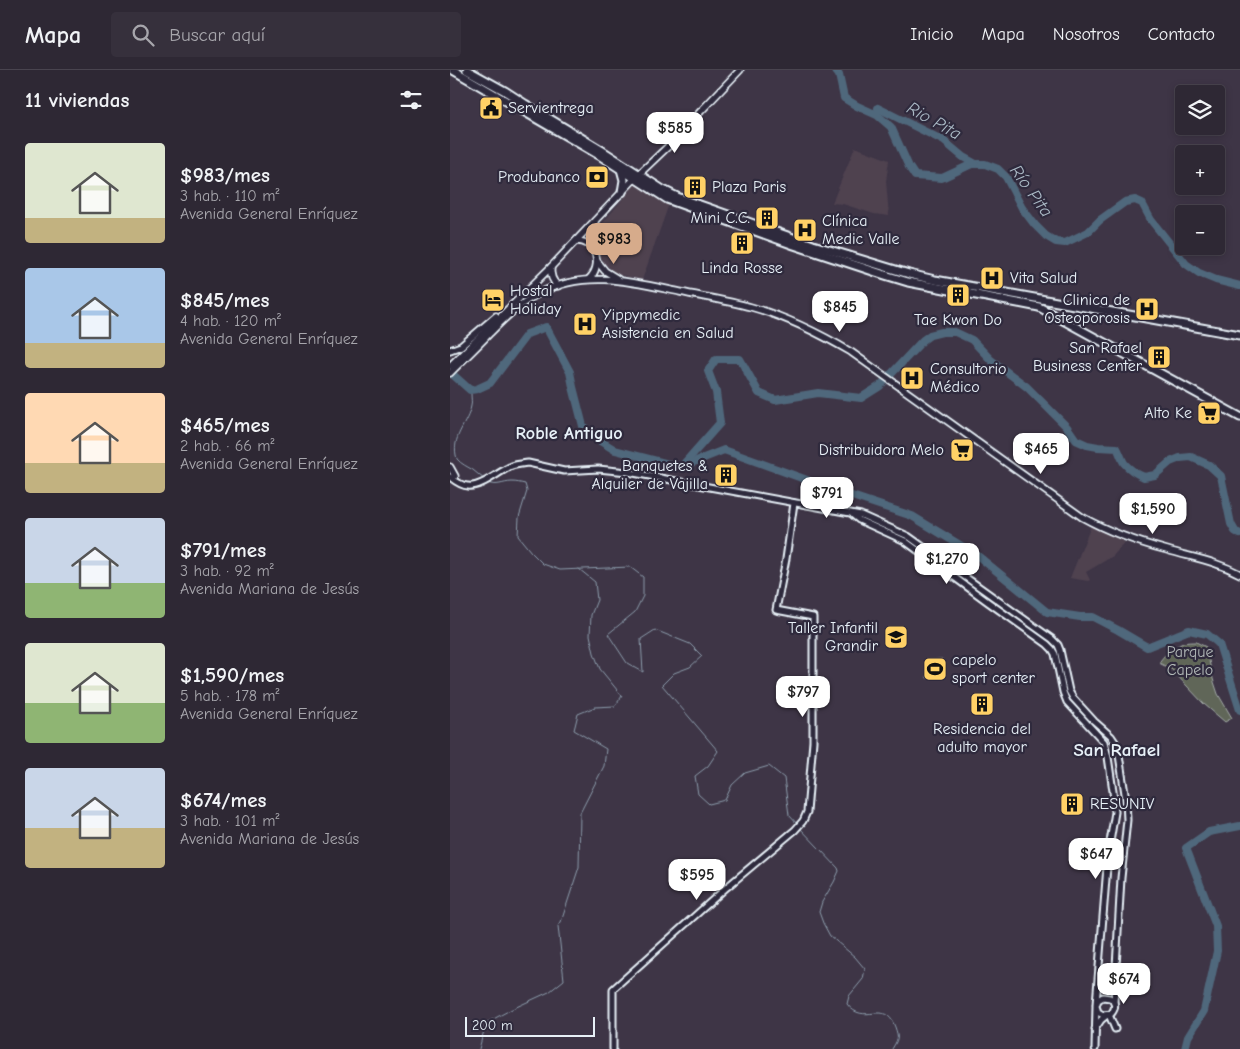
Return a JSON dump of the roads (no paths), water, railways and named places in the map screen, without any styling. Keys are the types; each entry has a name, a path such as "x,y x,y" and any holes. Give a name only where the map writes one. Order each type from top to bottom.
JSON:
{"highway":[{"path":"467,70 504,91 637,176 672,202 794,245 908,282 1034,306 1045,310 1240,417"},
{"path":"454,71 621,168 677,197 813,246 909,274 1240,335"},
{"path":"621,168 624,180 622,192"}],"main road":[{"path":"450,373 459,361 637,176 679,136 740,70"},
{"path":"596,220 592,236 597,261 605,271 620,280"},
{"path":"576,241 586,243 594,251"},
{"path":"589,279 595,271 597,261"},
{"path":"551,267 551,276 558,286"},
{"path":"450,366 459,361 525,302 540,292 568,282 589,279 620,280 750,307 786,319 824,335 880,372 1082,517 1115,534 1168,551 1219,564 1240,574"},
{"path":"450,350 457,348 468,340 500,312 518,300"}],"street":[{"path":"451,473 472,486 517,464 528,463 564,470 598,468 861,515 908,536 1052,639 1060,650 1071,695 1082,709 1114,740 1119,755 1126,800 1127,820 1121,878 1115,1008 1095,1028"},
{"path":"613,1049 613,989 728,886 795,830 802,823 807,812 813,741 813,617 776,610 794,503"},
{"path":"852,514 859,520 905,541 1047,644 1055,654 1067,702 1104,742 1108,757 1115,812 1108,854 1096,1005 1095,1049"},
{"path":"1052,649 1058,645"},
{"path":"1114,1003 1110,998 1103,997 1098,1000 1096,1009 1100,1014 1107,1015 1115,1029"}],"waterway":[{"name":"Río Pita","path":"835,70 839,75 844,98 877,115 891,127 915,176 942,178 972,164 985,164 998,169 1006,177 1022,208 1035,225 1046,236 1056,242 1065,243 1088,232 1100,220 1125,202 1135,200 1142,203 1151,220 1186,264 1199,273 1216,280 1240,286"},
{"name":"Rio Pita","path":"878,108 944,141 963,157 974,163"},
{"path":"450,372 470,390 490,383 527,334 546,327 570,372 583,426 597,439 615,450 681,467 724,450 912,516 978,556 1047,612 1093,617 1147,647 1189,630 1207,634 1219,644 1240,710"},
{"path":"682,466 720,423 716,392 708,371 716,359 740,359 759,393 775,400 818,393 861,398 880,386 930,335 942,332 955,332 972,340 991,360 1027,387 1067,427 1076,440 1087,445 1117,448 1124,463 1144,477 1155,475 1170,462 1180,458 1191,457 1209,465 1221,476 1231,524 1235,531 1240,534"},
{"path":"471,394 469,413 458,437 455,451 459,461 485,480"},
{"path":"488,483 512,482 525,484 527,491 519,517 518,536 543,564 560,570 630,567 643,577 643,596 635,612 608,634 627,663 643,672 641,639 655,630 690,644 702,656 690,667 674,673 662,685 718,751 708,766 695,776 698,794 709,804 725,800 732,785 745,773 769,766 784,778 789,815 798,825"},
{"path":"479,1049 486,1023 549,992 564,980 558,926 579,867 580,813 604,766 606,749 574,730 578,714 595,707 615,706 622,696 600,669 594,653 590,635 591,615 597,600 595,582 579,569"},
{"path":"1185,1049 1188,1037 1204,1011 1217,951 1216,926 1186,848 1209,832 1240,826"},
{"path":"800,828 839,871 822,902 819,912 830,936 855,957 865,969 863,979 849,996 847,1004 860,1013 886,1014 891,1019 897,1036 897,1041 892,1049"}],"place":[{"name":"Servientrega","path":"491,108"},
{"name":"Produbanco","path":"597,177"},
{"name":"Plaza Paris","path":"695,187"},
{"name":"Mini C.C.","path":"767,218"},
{"name":"Clínica Medic Valle","path":"805,230"},
{"name":"Linda Rosse","path":"742,243"},
{"name":"Vita Salud","path":"992,278"},
{"name":"Tae Kwon Do","path":"958,295"},
{"name":"Hostal Holiday","path":"493,300"},
{"name":"Clinica de Osteoporosis","path":"1147,309"},
{"name":"Yippymedic Asistencia en Salud","path":"585,324"},
{"name":"San Rafael Business Center","path":"1159,357"},
{"name":"Consultorio Médico","path":"912,378"},
{"name":"Alto Ke","path":"1209,413"},
{"name":"Distribuidora Melo","path":"962,450"},
{"name":"Banquetes & Alquiler de Vajilla","path":"726,475"},
{"name":"Taller Infantil Grandir","path":"896,637"},
{"name":"capelo sport center","path":"935,669"},
{"name":"Residencia del adulto mayor","path":"982,704"},
{"name":"RESUNIV","path":"1072,804"}],"district":[{"name":"Roble Antiguo","path":"569,433"},
{"name":"San Rafael","path":"1117,750"}],"park label":[{"name":"Parque Capelo","path":"1190,661"}]}
